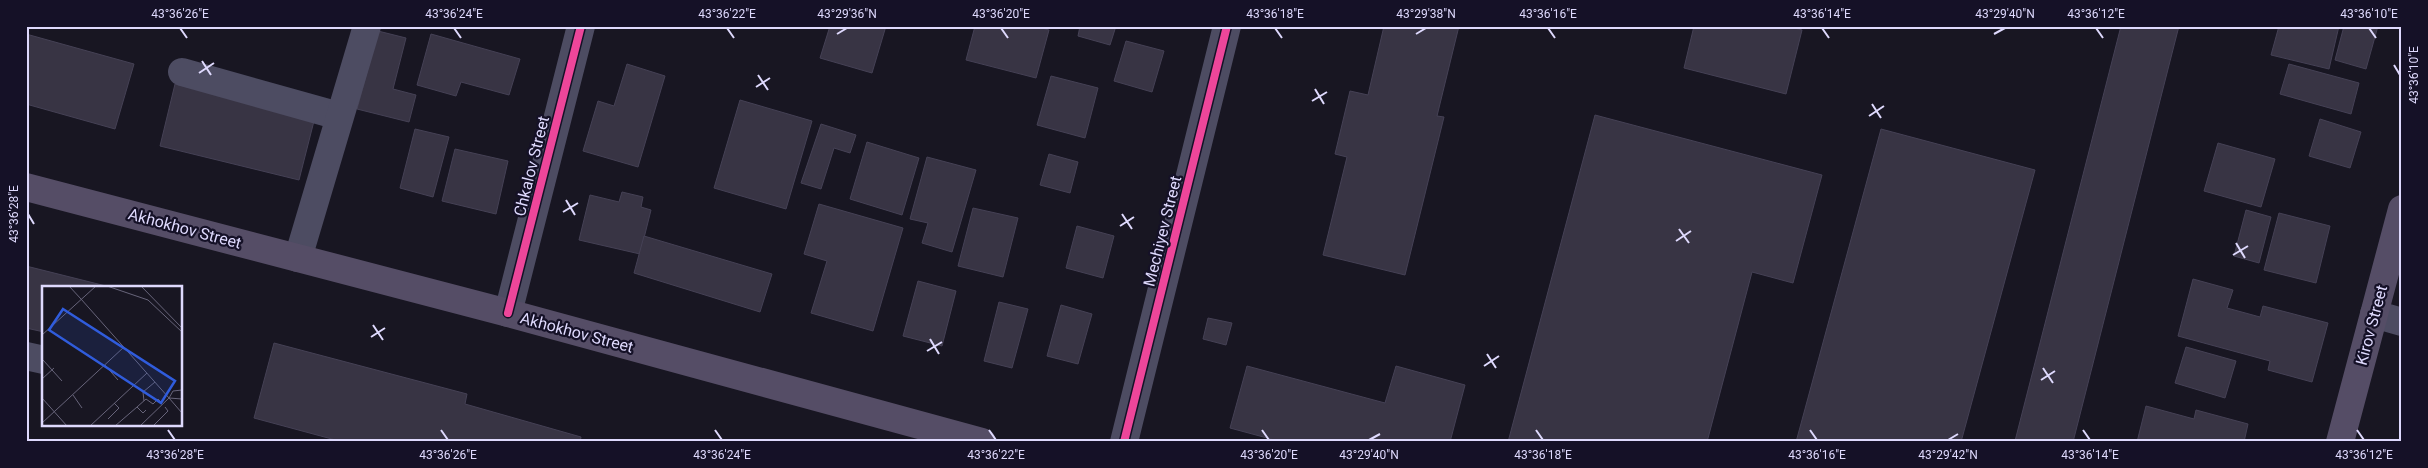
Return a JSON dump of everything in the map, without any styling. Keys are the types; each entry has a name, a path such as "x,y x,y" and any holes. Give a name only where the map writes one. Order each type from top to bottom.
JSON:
{"main road":[{"name":"Akhokhov Street","path":"26,186 508,313 982,442"},
{"name":"Kirov Street","path":"2340,442 2402,209"}],"street":[{"path":"298,258 339,116 368,26"},
{"name":"Chkalov Street","path":"508,313 581,26"},
{"name":"Mechiyev Street","path":"1124,442 1228,26"},
{"path":"182,72 339,116"},
{"path":"2374,314 2402,322"},
{"path":"26,356 42,360"}],"building":[{"path":"830,26 886,26 872,73 820,58"},
{"path":"975,26 1034,26 1049,30 1036,78 966,60"},
{"path":"1080,26 1116,26 1110,45 1078,36"},
{"path":"1384,26 1459,26 1437,116 1444,117 1405,275 1323,255 1347,157 1335,154 1350,91 1368,95"},
{"path":"1694,26 1787,26 1802,30 1786,94 1684,68"},
{"path":"2121,26 2179,26 2073,442 2017,442 2015,441"},
{"path":"2279,26 2339,26 2329,69 2271,55"},
{"path":"2344,26 2378,26 2366,69 2335,60"},
{"path":"378,31 406,38 393,89 416,95 409,122 357,109"},
{"path":"26,34 134,64 115,129 26,104"},
{"path":"431,34 520,59 509,95 461,82 456,96 417,85"},
{"path":"1126,41 1164,51 1152,92 1114,81"},
{"path":"627,64 665,76 638,167 583,151 598,101 614,106"},
{"path":"2289,64 2359,83 2351,114 2280,94"},
{"path":"1051,76 1098,88 1085,138 1037,125"},
{"path":"175,84 315,117 299,180 160,146"},
{"path":"740,100 812,121 786,209 714,188"},
{"path":"1595,115 1822,175 1793,283 1752,272 1707,442 1508,442"},
{"path":"2320,119 2361,132 2350,168 2309,156"},
{"path":"821,124 856,135 850,153 834,148 821,189 801,183"},
{"path":"415,129 449,137 433,197 400,188"},
{"path":"1881,129 2035,170 1961,442 1796,442"},
{"path":"867,142 919,158 902,215 850,199"},
{"path":"2218,143 2275,159 2261,207 2204,191"},
{"path":"455,149 508,161 496,214 442,201"},
{"path":"1049,154 1078,162 1070,193 1040,185"},
{"path":"927,157 976,170 952,252 922,243 928,223 910,219"},
{"path":"622,192 643,197 641,207 651,210 640,254 579,240 590,195 619,202"},
{"path":"819,204 903,228 873,331 811,313 827,261 804,254"},
{"path":"973,208 1018,218 1003,277 958,266"},
{"path":"2246,210 2271,217 2259,263 2234,256"},
{"path":"2279,213 2330,226 2316,283 2264,270"},
{"path":"1077,226 1114,236 1103,278 1066,268"},
{"path":"644,236 772,274 760,312 634,273"},
{"path":"26,266 106,286 42,286 42,332 26,328"},
{"path":"2193,279 2233,290 2227,308 2260,317 2263,306 2328,323 2312,382 2268,370 2270,361 2178,336"},
{"path":"918,281 956,291 942,346 903,336"},
{"path":"999,302 1028,309 1012,368 984,361"},
{"path":"1061,305 1092,314 1078,364 1047,356"},
{"path":"1208,318 1232,323 1226,345 1203,339"},
{"path":"274,343 467,394 465,404 581,437 580,442 343,442 254,418"},
{"path":"2186,347 2236,361 2225,398 2175,383"},
{"path":"1247,366 1385,403 1396,366 1465,385 1450,442 1282,442 1230,428"},
{"path":"2146,406 2194,419 2196,410 2248,424 2244,442 2137,442"}],"cycle path":[{"path":"508,313 581,26"},
{"path":"1124,442 1227,26"}]}
